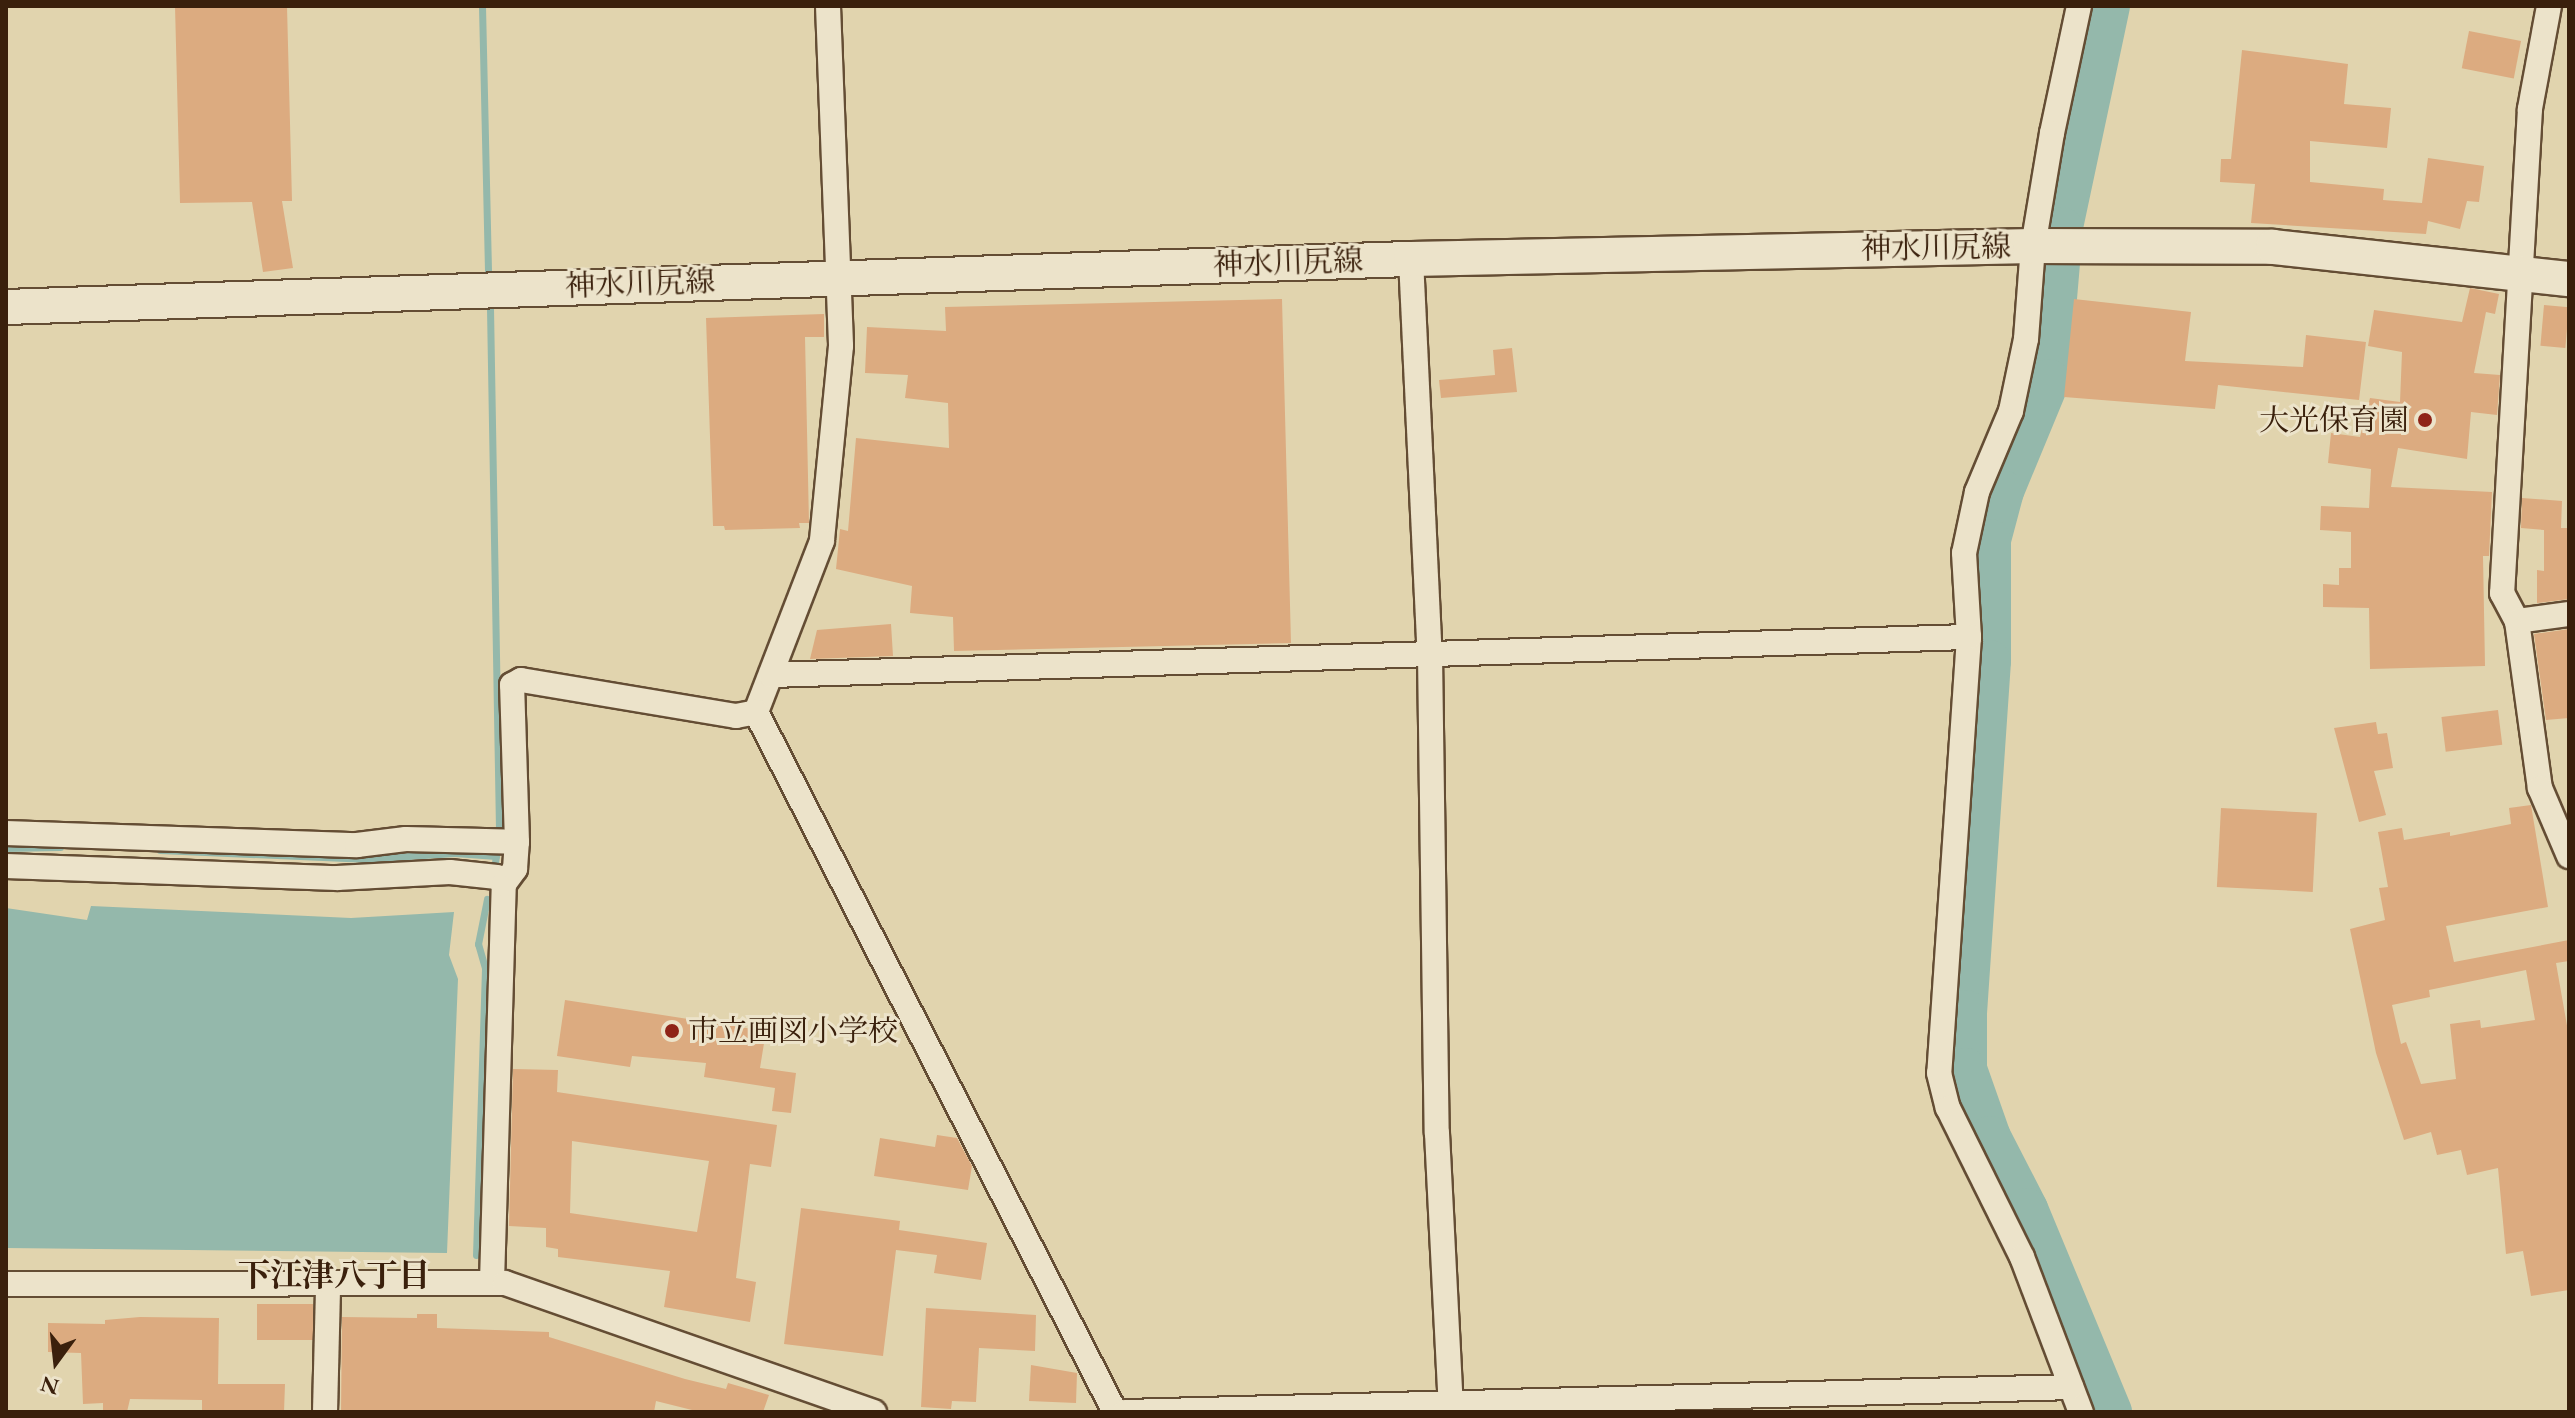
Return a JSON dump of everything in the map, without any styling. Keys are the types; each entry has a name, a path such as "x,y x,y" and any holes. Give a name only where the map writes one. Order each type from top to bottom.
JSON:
{"main road":[{"name":"神水川尻線","path":"6,307 1411,259 2038,247 2273,247 2569,279"}],"street":[{"path":"828,6 841,346 822,541 756,712 1115,1412"},
{"path":"2079,6 2038,247 2026,339 2011,411 1977,492 1964,553 1969,637 1939,1073 1948,1108 2022,1257 2081,1412"},
{"path":"2549,6 2530,109 2502,593 2517,621 2540,788 2569,856"},
{"path":"1411,259 1430,655 1437,1133 1451,1406"},
{"path":"2517,621 2569,614"},
{"path":"771,675 1969,637"},
{"path":"492,1282 504,884 515,869 517,842 511,688 517,680 736,716 756,712"},
{"path":"6,833 314,844 467,838 517,842"},
{"path":"6,866 337,878 440,872 497,877 504,884"},
{"path":"6,1284 492,1282 874,1412"},
{"path":"325,1412 328,1285"},
{"path":"1125,1412 1451,1406 2071,1387"}],"water":[{"path":"91,906 351,918 454,912 449,955 458,979 447,1253 6,1248 6,908 87,920"}],"building":[{"path":"175,6 287,6 292,201 282,201 293,268 263,272 252,202 180,203"},
{"path":"2469,31 2521,41 2514,78 2462,68"},
{"path":"2242,50 2348,64 2344,104 2391,108 2387,148 2310,141 2310,182 2384,189 2383,200 2422,203 2428,158 2484,166 2479,202 2467,201 2460,229 2428,221 2426,234 2251,223 2255,184 2220,182 2221,159 2231,159"},
{"path":"2470,288 2499,294 2495,314 2486,312 2474,373 2500,375 2497,415 2471,412 2467,459 2398,448 2391,487 2492,492 2489,556 2483,556 2485,666 2370,669 2369,608 2323,607 2323,584 2339,585 2339,568 2351,568 2351,532 2320,530 2321,506 2369,508 2371,469 2328,463 2331,433 2360,437 2370,398 2400,402 2402,352 2368,346 2374,310 2462,322"},
{"path":"1282,299 1291,643 954,651 953,617 910,613 912,586 836,569 840,529 848,531 856,438 949,448 948,403 905,398 908,375 865,373 867,327 946,331 945,307"},
{"path":"2074,299 2191,312 2185,361 2303,367 2306,335 2366,342 2359,400 2218,385 2215,409 2064,397"},
{"path":"2544,305 2569,307 2565,348 2540,346"},
{"path":"824,314 824,337 805,337 809,523 799,523 800,528 725,530 724,526 713,526 706,318"},
{"path":"1512,348 1517,392 1441,398 1439,380 1495,375 1493,350"},
{"path":"2522,498 2562,501 2561,528 2569,528 2569,599 2537,603 2537,570 2544,571 2544,530 2521,528"},
{"path":"891,624 893,656 810,659 817,630"},
{"path":"2569,629 2569,718 2546,720 2534,634"},
{"path":"2498,710 2502,745 2446,752 2441,717"},
{"path":"2376,722 2378,734 2387,733 2393,768 2374,771 2386,815 2359,822 2334,728"},
{"path":"2531,805 2548,907 2446,926 2454,962 2569,940 2569,961 2556,963 2569,1037 2569,1290 2531,1296 2523,1251 2506,1254 2498,1168 2467,1175 2461,1150 2437,1155 2431,1132 2404,1140 2376,1053 2350,929 2385,920 2379,888 2388,887 2378,832 2402,828 2404,840 2450,832 2450,836 2511,824 2509,808","holes":["2526,970 2535,1020 2481,1028 2480,1020 2450,1024 2456,1079 2421,1084 2406,1042 2401,1044 2392,1005 2430,997 2429,990"]},
{"path":"2221,808 2317,813 2313,892 2217,887"},
{"path":"565,1000 766,1031 760,1068 796,1073 791,1113 772,1111 775,1088 704,1077 706,1063 632,1056 630,1067 557,1056"},
{"path":"513,1069 558,1070 557,1092 777,1125 771,1167 750,1164 736,1278 756,1282 750,1322 664,1307 670,1271 558,1257 558,1249 546,1247 546,1228 509,1226","holes":["572,1141 709,1161 697,1232 570,1213"]},
{"path":"937,1135 957,1138 972,1166 968,1190 874,1176 880,1138 935,1147"},
{"path":"801,1208 900,1221 899,1230 987,1243 981,1280 934,1273 937,1255 896,1250 883,1356 784,1344"},
{"path":"257,1304 313,1304 313,1340 257,1340"},
{"path":"926,1308 1036,1315 1035,1351 979,1348 976,1402 952,1401 951,1409 921,1407"},
{"path":"417,1314 437,1314 437,1328 549,1332 549,1337 685,1379 726,1389 728,1383 769,1395 763,1412 700,1412 656,1401 654,1412 341,1412 342,1317 417,1318"},
{"path":"219,1318 218,1384 285,1384 284,1412 202,1412 202,1400 130,1399 127,1412 103,1412 103,1403 83,1404 81,1353 48,1352 48,1323 105,1324 105,1320"},
{"path":"1031,1365 1077,1373 1076,1403 1029,1401"}],"waterway":[{"path":"482,6 488,271"},
{"path":"2109,6 2062,228 2049,380 2003,491 1990,540 1990,661 1966,1011 1966,1069 1990,1137 2027,1209 2111,1412"},
{"path":"490,308 499,827"},
{"path":"6,848 60,847"},
{"path":"160,850 363,859 455,853 496,856 494,868"},
{"path":"476,1255 485,968 478,944 487,899"}],"place":[{"name":"大光保育園","path":"2425,420"},
{"name":"市立画図小学校","path":"672,1031"}],"district":[{"name":"下江津八丁目","path":"334,1275"}]}
